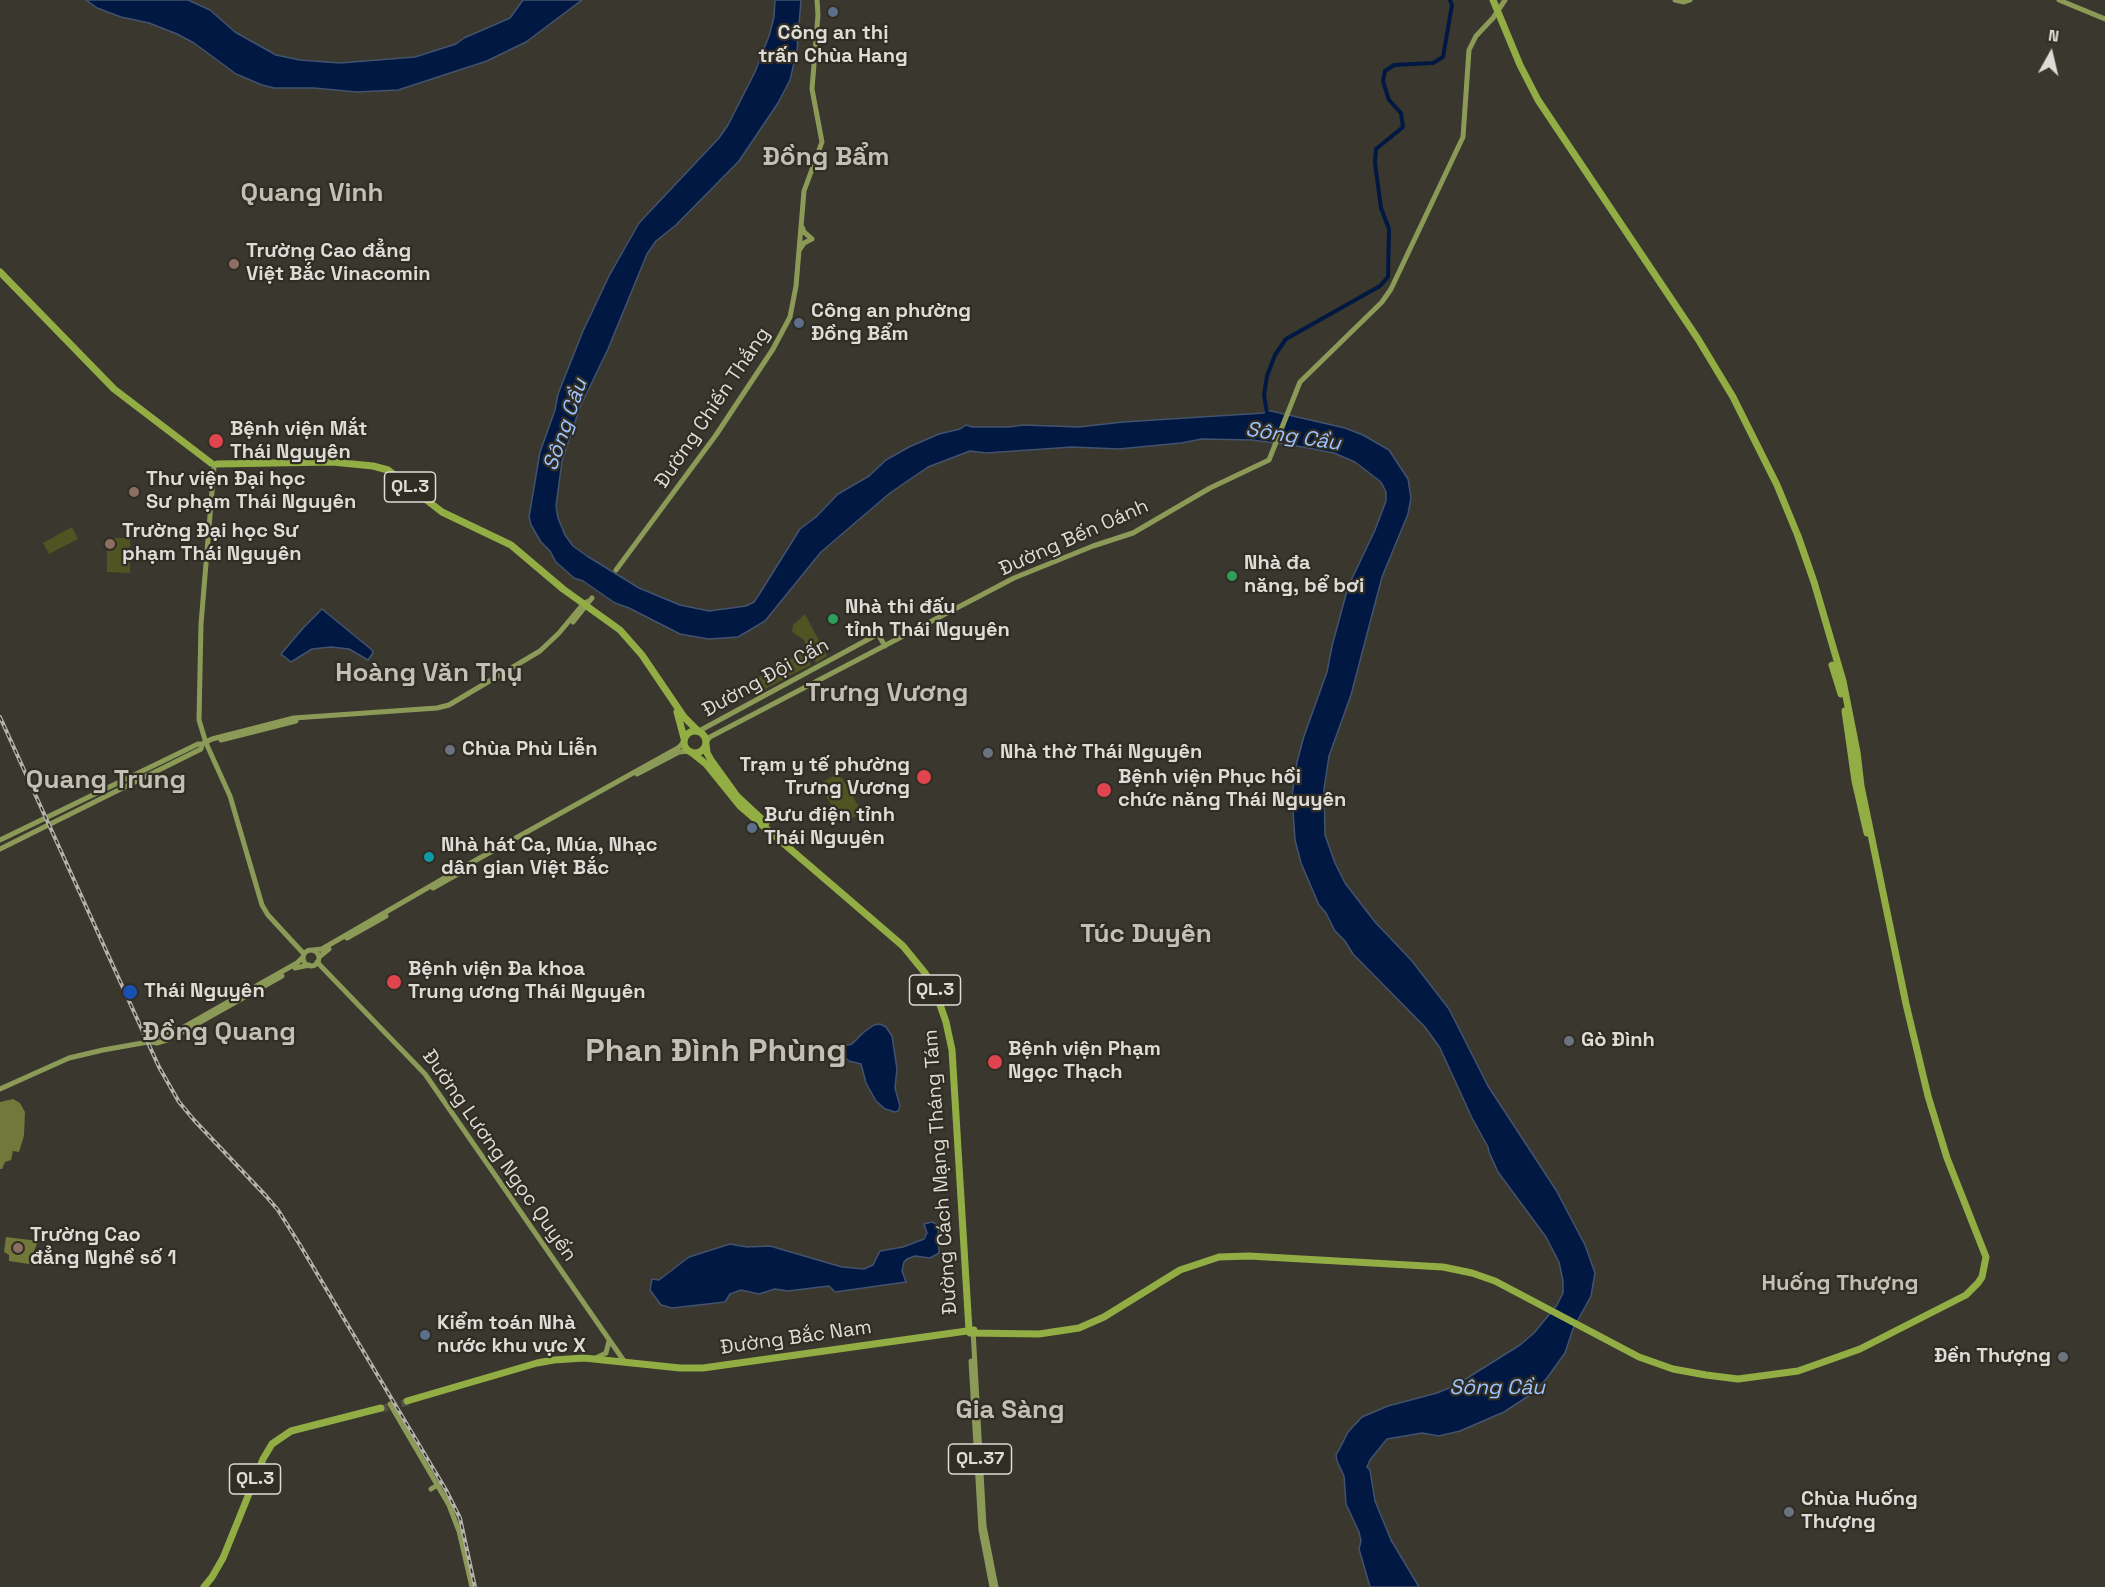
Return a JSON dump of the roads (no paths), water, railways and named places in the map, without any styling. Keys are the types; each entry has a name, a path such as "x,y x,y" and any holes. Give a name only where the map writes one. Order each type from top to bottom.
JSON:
{"highway":[{"path":"1491,0 1497,12"},
{"name":"Đường Bắc Nam","path":"407,1401 554,1360 593,1358 680,1368 703,1368 971,1331 1039,1331 1067,1328 1087,1322 1181,1267 1225,1254 1443,1265 1481,1273 1640,1357 1673,1369 1738,1379 1798,1371 1834,1359 1968,1292 1978,1283 1982,1277 1985,1259 1944,1155 1924,1091 1857,789 1843,700 1809,579 1773,482 1730,394 1698,339 1538,100 1497,12"},
{"path":"0,272 114,389 214,465"},
{"name":"QL.3","path":"214,465 332,462 373,466 388,470 442,512 512,545 574,598 586,604 627,636 684,717 704,734 706,743"},
{"name":"QL.3","path":"586,604 634,650 678,714 684,740 690,752"},
{"path":"684,740 688,733 698,731"},
{"path":"690,752 702,751 706,743"},
{"name":"Đường Cách Mạng Tháng Tám","path":"706,743 707,753 711,760 741,800 905,943 934,981 950,1021 954,1040 971,1331"},
{"name":"Đường Cách Mạng Tháng Tám","path":"690,752 706,764 740,806 903,946 930,981 951,1040 965,1218"},
{"name":"QL.3","path":"204,1587 223,1558 274,1445 297,1433 381,1408"},
{"name":"QL.3","path":"209,1587 226,1560 247,1503"}],"main road":[{"name":"Đường Chiến Thắng","path":"616,570 716,435 784,330 793,305 804,191 822,142 813,97 817,0"},
{"path":"1497,12 1505,0"},
{"path":"1675,0 1684,2 1690,0"},
{"path":"2059,0 2105,19"},
{"name":"Đường Bến Oánh","path":"885,646 1014,578 1137,531 1201,492 1267,461 1300,382 1382,302 1391,290 1463,137 1469,50 1476,36 1497,12"},
{"path":"799,250 812,238 804,232 801,226"},
{"path":"214,465 203,600 199,720 204,744 230,796 262,905 267,915 315,962"},
{"path":"0,849 198,744 204,744 212,739 294,718 437,708 449,705 540,651 586,604"},
{"name":"Đường Đội Cấn","path":"698,731 878,634 885,646 710,737 706,743"},
{"path":"0,1089 69,1058 170,1039 297,963 307,953 322,949 398,907 678,748 684,740"},
{"path":"619,782 679,752 690,752"},
{"path":"0,840 117,787"},
{"path":"249,993 299,966 315,962 324,952 357,930"},
{"path":"307,953 304,962 315,962"},
{"name":"Đường Lương Ngọc Quyến","path":"315,962 425,1074 624,1361"},
{"name":"Đường Cách Mạng Tháng Tám","path":"971,1331 982,1540 994,1587"},
{"path":"593,1358 606,1353 609,1345 608,1337"},
{"path":"390,1404 439,1484 455,1518 472,1587"},
{"path":"394,1428 402,1423"},
{"path":"430,1490 439,1484"},
{"path":"458,1559 466,1557"}],"water":[{"path":"86,0 188,0 210,10 235,32 276,55 300,60 340,63 415,57 456,44 464,38 510,18 523,0 582,0 526,42 487,61 398,90 357,92 314,88 274,88 262,85 236,74 194,43 177,34 149,23 121,17 97,8"},
{"name":"Sông Cầu","path":"775,0 801,0 797,50 790,80 778,103 739,161 676,225 656,241 647,254 608,349 580,407 562,461 556,506 565,535 573,546 639,588 680,605 709,611 746,606 754,602 800,529 816,517 838,494 869,476 886,460 909,447 966,425 972,427 1023,425 1079,427 1264,413 1266,410 1345,428 1363,435 1389,450 1408,479 1411,498 1408,514 1382,577 1351,695 1329,756 1324,789 1325,835 1345,883 1375,922 1412,961 1449,1009 1488,1086 1556,1190 1585,1245 1595,1273 1591,1296 1573,1329 1565,1353 1533,1393 1504,1412 1460,1431 1439,1436 1422,1433 1387,1439 1370,1460 1367,1467 1370,1470 1375,1501 1391,1540 1419,1587 1370,1587 1359,1549 1361,1541 1359,1532 1346,1504 1344,1476 1336,1455 1348,1432 1362,1417 1388,1406 1437,1393 1456,1385 1520,1345 1534,1333 1557,1305 1563,1293 1563,1281 1559,1262 1546,1237 1498,1172 1440,1048 1425,1027 1353,954 1335,931 1319,905 1301,863 1295,840 1292,796 1297,762 1327,672 1348,587 1386,501 1386,492 1381,482 1355,462 1334,453 1252,440 1202,439 1119,449 1072,447 986,453 970,451 928,467 890,493 821,552 765,621 738,637 708,639 680,634 615,603 583,581 574,578 556,562 531,525 529,517 540,452 555,410 558,394 583,331 609,276 639,223 719,138 728,125 755,72 769,36 774,17"},
{"path":"322,609 372,650 373,653 368,660 349,649 331,647 312,649 291,662 281,654"},
{"path":"880,1024 886,1027 892,1036 897,1069 895,1088 900,1106 895,1112 885,1109 876,1101 866,1083 861,1064 849,1061 842,1055 844,1046 852,1044 864,1032"},
{"path":"932,1222 938,1225 939,1253 930,1258 915,1256 907,1259 902,1271 906,1282 835,1292 829,1286 788,1291 775,1289 759,1294 741,1290 730,1294 725,1302 672,1308 661,1305 650,1290 652,1279 659,1280 689,1257 730,1244 747,1247 770,1246 842,1267 864,1269 873,1265 880,1251 903,1247 924,1239 927,1233 924,1224"}],"waterway":[{"path":"1267,413 1264,395 1267,376 1275,355 1286,339 1380,286 1388,277 1389,229 1381,208 1375,163 1376,149 1403,127 1401,113 1389,100 1383,81 1385,71 1394,65 1433,63 1443,57 1452,5 1450,0"}],"tunnel":[{"path":"381,1409 408,1402"}],"railway":[{"path":"0,717 159,1067 179,1102 278,1210 300,1245 446,1490 460,1518 475,1587"}],"place":[{"name":"Công an thị trấn Chùa Hang","path":"833,12"},
{"name":"Trường Cao đẳng Việt Bắc Vinacomin","path":"234,264"},
{"name":"Công an phường Đồng Bẩm","path":"799,323"},
{"name":"Bệnh viện Mắt Thái Nguyên","path":"216,441"},
{"name":"Thư viện Đại học Sư phạm Thái Nguyên","path":"134,492"},
{"name":"Trường Đại học Sư phạm Thái Nguyên","path":"110,544"},
{"name":"Nhà đa năng, bể bơi","path":"1232,576"},
{"name":"Nhà thi đấu tỉnh Thái Nguyên","path":"833,619"},
{"name":"Chùa Phù Liễn","path":"450,750"},
{"name":"Nhà thờ Thái Nguyên","path":"988,753"},
{"name":"Trạm y tế phường Trưng Vương","path":"924,777"},
{"name":"Bệnh viện Phục hồi chức năng Thái Nguyên","path":"1104,790"},
{"name":"Bưu điện tỉnh Thái Nguyên","path":"752,828"},
{"name":"Nhà hát Ca, Múa, Nhạc dân gian Việt Bắc","path":"429,857"},
{"name":"Bệnh viện Đa khoa Trung ương Thái Nguyên","path":"394,982"},
{"name":"Thái Nguyên","path":"130,992"},
{"name":"Gò Đình","path":"1569,1041"},
{"name":"Bệnh viện Phạm Ngọc Thạch","path":"995,1062"},
{"name":"Trường Cao đẳng Nghề số 1","path":"18,1248"},
{"name":"Kiểm toán Nhà nước khu vực X","path":"425,1335"},
{"name":"Đền Thượng","path":"2063,1357"},
{"name":"Chùa Huống Thượng","path":"1789,1512"}],"district":[{"name":"Đồng Bẩm","path":"826,158"},
{"name":"Quang Vinh","path":"312,194"},
{"name":"Hoàng Văn Thụ","path":"429,674"},
{"name":"Trưng Vương","path":"887,694"},
{"name":"Quang Trung","path":"106,781"},
{"name":"Túc Duyên","path":"1146,935"},
{"name":"Đồng Quang","path":"219,1033"},
{"name":"Phan Đình Phùng","path":"716,1052"},
{"name":"Huống Thượng","path":"1840,1284"},
{"name":"Gia Sàng","path":"1010,1411"}]}
